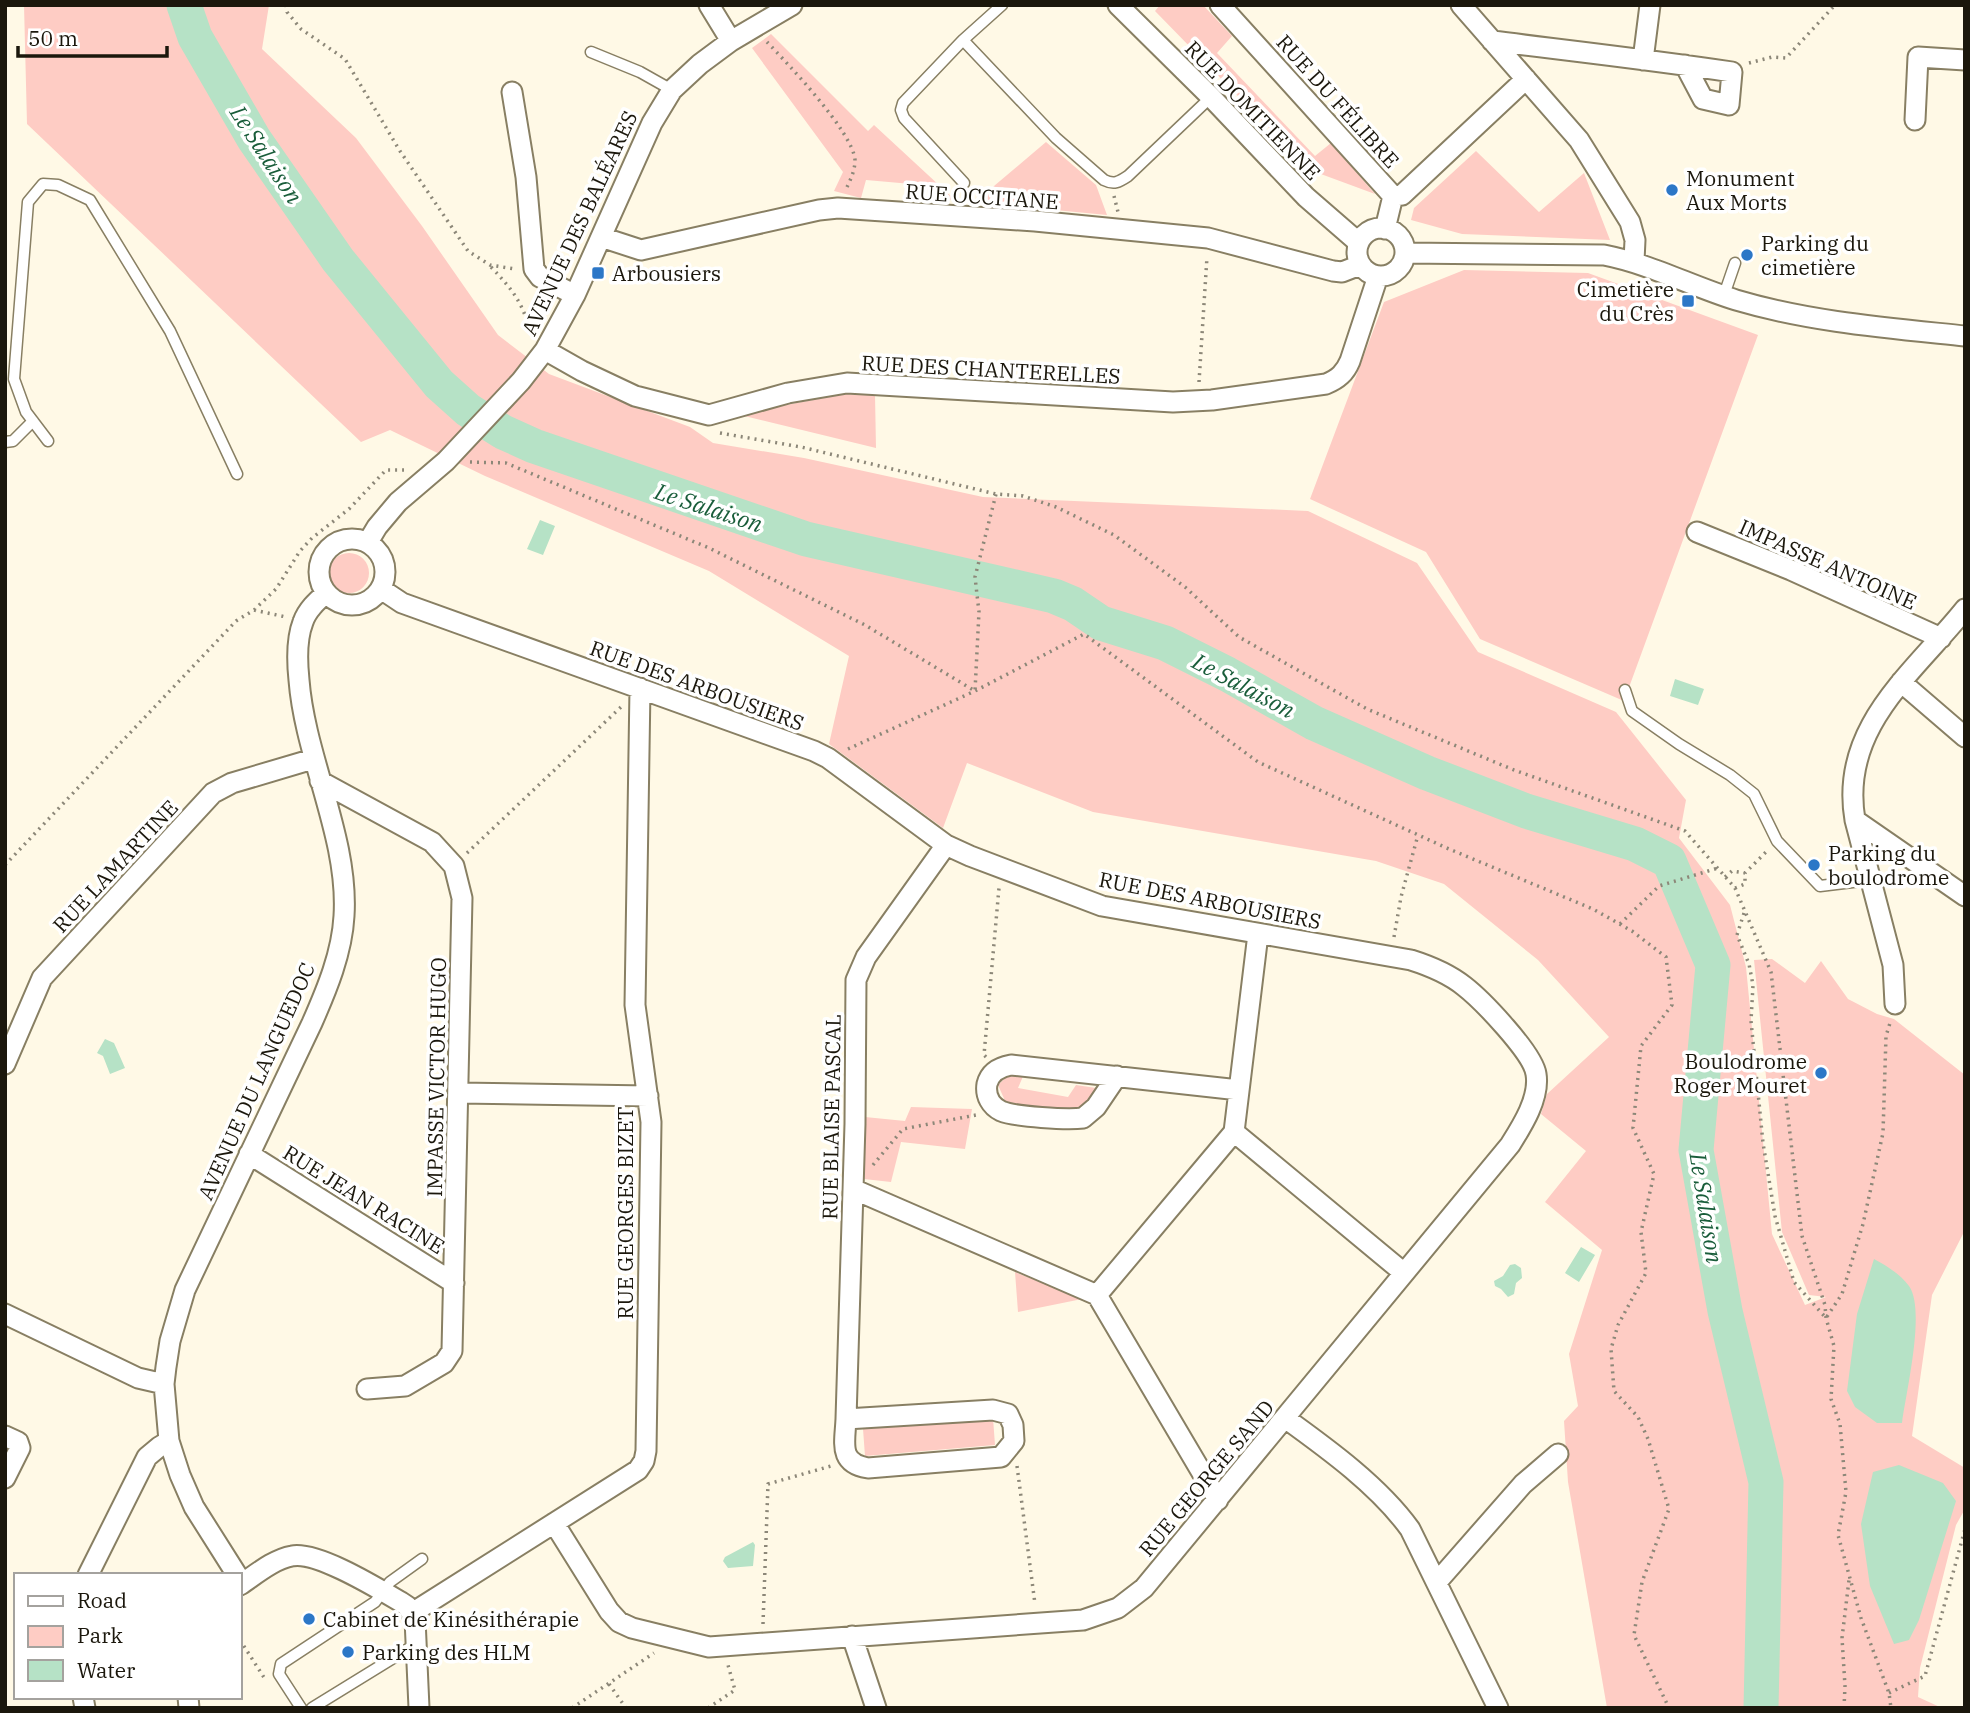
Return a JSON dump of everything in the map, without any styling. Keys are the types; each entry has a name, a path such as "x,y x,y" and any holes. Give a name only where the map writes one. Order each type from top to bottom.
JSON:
{"street":[{"path":"709,5 731,41"},
{"name":"AVENUE DES BALÉARES","path":"368,542 398,502 446,461 521,381 539,345 575,295 652,123 672,90 700,64 731,41 792,5"},
{"name":"RUE DOMITIENNE","path":"1118,5 1306,197 1359,243"},
{"name":"RUE DU FÉLIBRE","path":"1220,5 1393,196"},
{"path":"1461,5 1579,140 1630,222 1635,240 1633,261"},
{"path":"1643,60 1650,5"},
{"path":"1492,41 1685,65 1732,72 1729,105 1703,99 1685,65"},
{"path":"1915,120 1918,57 1965,60"},
{"name":"RUE DU FÉLIBRE","path":"1393,196 1402,195 1526,79"},
{"path":"512,92 526,177 534,269 540,277 575,295"},
{"name":"RUE DU FÉLIBRE","path":"1385,229 1393,196"},
{"name":"RUE OCCITANE","path":"601,237 641,250 838,208 1035,221 1208,238 1333,271 1342,272 1360,265"},
{"path":"1385,229 1399,237 1405,253 1397,270 1378,276 1360,265 1357,257 1359,243 1372,230 1385,229"},
{"path":"1405,253 1604,255 1633,261 1724,295 1797,315 1872,327 1965,336"},
{"name":"RUE DES CHANTERELLES","path":"539,345 582,371 635,396 709,415 788,393 847,383 1173,402 1197,401 1293,390 1334,381 1346,370 1350,361 1378,276"},
{"name":"IMPASSE ANTOINE","path":"1697,532 1791,570 1941,638"},
{"path":"359,539 368,542 381,556 385,566 381,589 373,597 356,605 338,602 326,593 319,575 324,553 342,540 359,539"},
{"name":"RUE DES ARBOUSIERS","path":"381,589 402,603 828,758 946,845 1102,906 1390,957 1430,967 1464,986 1523,1048 1532,1061 1536,1086"},
{"path":"303,621 309,610 326,593"},
{"path":"1895,1004 1893,964 1855,820 1853,773 1859,752 1878,713 1900,682 1964,610"},
{"name":"AVENUE DU LANGUEDOC","path":"235,1573 194,1507 180,1475 169,1441 164,1384 170,1341 185,1290 312,1023 338,952 344,915 342,877 300,697 297,660 303,621"},
{"path":"1900,682 1965,737"},
{"name":"RUE GEORGES BIZET","path":"412,1613 638,1470 644,1461 651,1122 635,1005 640,688"},
{"name":"RUE LAMARTINE","path":"5,1064 42,978 213,793 232,783 313,759"},
{"path":"320,780 432,842 454,866"},
{"path":"1855,820 1965,896"},
{"name":"RUE BLAISE PASCAL","path":"849,1460 844,1452 853,1189 856,980 866,957 946,845"},
{"name":"IMPASSE VICTOR HUGO","path":"367,1389 405,1386 449,1358 453,1341 462,898 454,866"},
{"path":"1097,1294 1234,1132 1258,934"},
{"path":"1117,1076 1096,1107 1083,1118 1009,1113 994,1107 986,1091 993,1073 1001,1067 1011,1065 1117,1076 1239,1090"},
{"name":"RUE GEORGE SAND","path":"554,1523 609,1611 619,1622 632,1628 709,1647 1092,1618 1118,1608 1133,1599 1218,1500 1510,1145 1527,1113 1536,1086"},
{"path":"459,1093 648,1096"},
{"path":"1234,1132 1404,1273"},
{"name":"RUE JEAN RACINE","path":"249,1154 454,1283"},
{"path":"853,1189 1097,1294 1218,1500"},
{"path":"5,1314 132,1376 164,1384"},
{"path":"846,1419 993,1410 1008,1414 1013,1425 1014,1441 1002,1457 868,1468 849,1460"},
{"path":"1286,1418 1379,1494 1396,1510 1410,1529 1498,1708"},
{"path":"5,1436 18,1443 20,1448 5,1478"},
{"path":"89,1573 147,1457 169,1441"},
{"path":"1437,1582 1523,1484 1558,1454"},
{"path":"242,1580 283,1558 301,1555 322,1561 401,1602 415,1619 419,1708"},
{"path":"852,1636 876,1708"}],"lane":[{"path":"964,183 904,118 901,110 907,98 963,40 1002,5"},
{"path":"963,40 1056,138 1111,184 1128,176 1211,97"},
{"path":"591,52 640,72 672,90"},
{"path":"48,441 26,412 14,379 28,202 43,184 58,185 90,200 170,331 237,474"},
{"path":"1724,295 1735,263"},
{"path":"5,442 13,441 33,421"},
{"path":"1625,690 1632,711 1730,775 1754,794 1777,841 1819,886 1870,880"},
{"path":"301,1708 279,1674 281,1664 375,1602 390,1581 422,1559"},
{"path":"312,1708 418,1643"}],"path":[{"path":"286,5 287,12 301,29 345,59 400,151 468,251 490,265 514,291 539,345"},
{"path":"1732,72 1744,65 1772,57 1786,58 1835,5"},
{"path":"753,28 792,69 848,142 855,158 853,174 838,208"},
{"path":"1111,184 1122,229"},
{"path":"1197,401 1208,238"},
{"path":"490,265 522,271 534,269"},
{"path":"709,415 716,432 801,447 996,494 1023,496 1056,507 1114,535 1185,587 1239,636 1367,709 1514,770 1685,831 1735,888 1771,972 1802,1236 1825,1305 1834,1346 1831,1399 1840,1424 1846,1492 1838,1535 1861,1618 1889,1693 1891,1708"},
{"path":"446,461 506,463 709,548 865,625 975,691"},
{"path":"5,865 236,621 254,610 276,589 306,544 349,509 386,470 411,470"},
{"path":"975,691 979,612 975,577 996,494"},
{"path":"254,610 303,621"},
{"path":"828,758 975,691 1084,634 1258,762 1418,835 1593,909 1620,924 1666,957 1672,1005 1641,1046 1633,1128 1654,1174 1641,1232 1646,1273 1618,1325 1611,1349 1614,1391 1638,1417 1648,1439 1669,1509 1642,1582 1634,1635 1669,1708"},
{"path":"454,866 640,688"},
{"path":"1390,957 1401,897 1418,835"},
{"path":"1735,888 1745,884 1745,873 1777,841"},
{"path":"1001,868 984,1055 1001,1067"},
{"path":"1620,924 1659,886 1718,868"},
{"path":"1725,877 1732,871 1745,873"},
{"path":"1744,911 1737,935 1749,964 1753,985 1751,1021 1763,1143 1775,1216 1794,1282 1826,1318"},
{"path":"1826,1318 1842,1294 1869,1198 1883,1133 1886,1036 1895,1004"},
{"path":"853,1189 903,1129 973,1116 994,1107"},
{"path":"1014,1441 1037,1623"},
{"path":"762,1643 768,1483 849,1460"},
{"path":"1889,1693 1925,1676 1965,1528"},
{"path":"1844,1708 1842,1638 1850,1578"},
{"path":"572,1708 677,1639"},
{"path":"242,1643 269,1686"},
{"path":"708,1708 735,1690 723,1646"},
{"path":"609,1683 626,1708"}],"green space":[{"path":"24,5 269,5 262,49 356,138 498,335 549,374 690,427 713,443 804,458 983,497 1308,511 1417,563 1478,652 1616,712 1686,800 1679,838 1730,905 1746,967 1772,1234 1805,1305 1826,1297 1809,1295 1782,1232 1754,960 1772,959 1805,983 1821,961 1848,999 1877,1014 1894,1019 1965,1075 1965,1230 1932,1295 1912,1436 1965,1468 1965,1509 1956,1525 1920,1668 1918,1697 1942,1708 1607,1708 1568,1482 1564,1421 1578,1406 1569,1354 1602,1250 1545,1202 1586,1151 1541,1114 1547,1094 1609,1037 1538,960 1444,884 1376,861 1093,812 967,763 943,828 829,744 849,656 709,571 485,476 390,430 361,442 27,124"},
{"path":"1160,5 1203,5 1232,36 1217,53 1315,156 1331,143 1375,194 1310,170 1155,11"},
{"path":"771,34 868,131 874,125 954,199 941,201 923,185 866,180 861,198 834,191 843,172 752,48"},
{"path":"1046,142 1096,185 1107,215 982,203 994,186"},
{"path":"1476,151 1539,212 1584,173 1610,240 1462,234 1411,220 1414,208"},
{"path":"1464,270 1588,273 1758,335 1624,701 1480,639 1426,552 1310,499 1384,302"},
{"path":"846,394 875,395 876,448 736,414"},
{"path":"349,553 363,559 369,573 363,587 349,593 335,587 329,573 335,559"},
{"path":"1024,1074 1018,1088 1068,1097 1076,1085 1096,1088 1078,1112 1006,1103 998,1085 1008,1075"},
{"path":"911,1107 972,1109 965,1149 901,1142 891,1182 864,1179 865,1117 905,1121"},
{"path":"1015,1272 1082,1299 1018,1312"},
{"path":"993,1418 995,1445 865,1456 863,1429"}],"water":[{"path":"540,520 555,526 543,555 527,549"},
{"path":"1675,679 1704,689 1698,705 1670,696"},
{"path":"105,1039 114,1043 125,1068 110,1074 103,1056 97,1053"},
{"path":"1581,1247 1595,1255 1579,1282 1565,1273"},
{"path":"1874,1259 1902,1278 1914,1298 1915,1332 1902,1423 1877,1423 1855,1407 1847,1391 1857,1314"},
{"path":"1515,1264 1521,1268 1522,1278 1516,1283 1514,1294 1508,1297 1495,1286 1494,1281 1503,1276 1510,1265"},
{"path":"1899,1465 1943,1483 1956,1501 1919,1620 1909,1640 1894,1644 1870,1586 1861,1524 1873,1472"},
{"path":"753,1542 753,1566 728,1568 723,1561 725,1557"}],"waterway":[{"name":"Le Salaison","path":"184,5 195,37 254,139 338,260 439,384 468,410 503,432 534,446 806,539 1054,596 1073,604 1101,623 1165,643 1314,723 1427,773 1526,811 1635,844 1669,861 1713,965 1696,1150 1725,1311 1766,1482 1761,1708"}],"place":[{"name":"Monument Aux Morts","path":"1672,190"},
{"name":"Parking du cimetière","path":"1747,255"},
{"name":"Arbousiers","path":"598,273"},
{"name":"Cimetière du Crès","path":"1688,301"},
{"name":"Parking du boulodrome","path":"1814,865"},
{"name":"Boulodrome Roger Mouret","path":"1821,1073"},
{"name":"Cabinet de Kinésithérapie","path":"309,1619"},
{"name":"Parking des HLM","path":"348,1652"}]}
